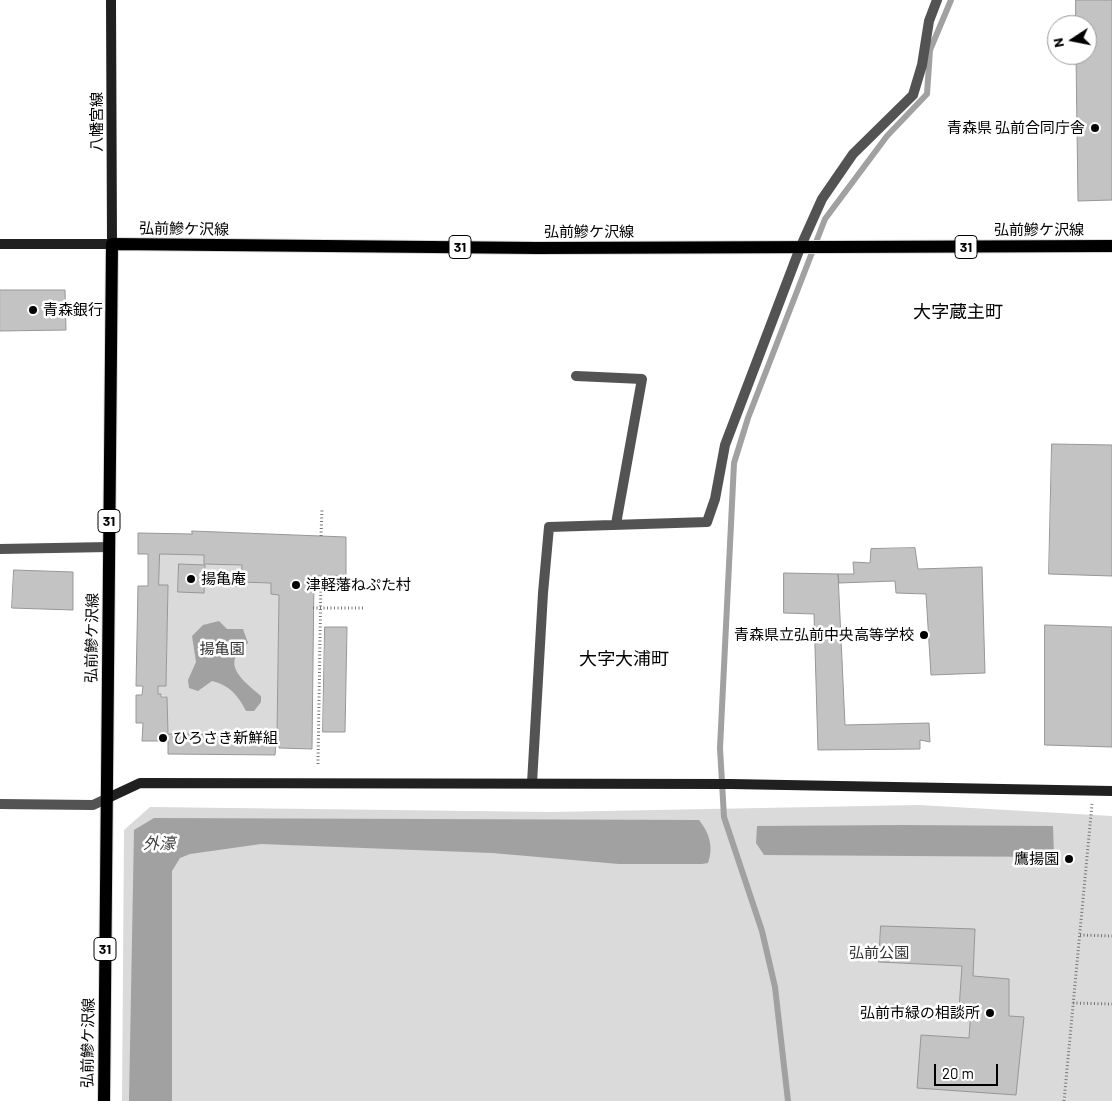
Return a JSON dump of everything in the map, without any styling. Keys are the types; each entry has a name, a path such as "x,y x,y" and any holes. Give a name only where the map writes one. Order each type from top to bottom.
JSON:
{"main road":[{"name":"弘前鰺ケ沢線","path":"104,1101 112,244 528,248 1112,246"}],"street":[{"name":"八幡宮線","path":"111,0 112,244"},
{"path":"532,783 542,603 549,527 707,522 715,499 725,445 809,248 822,199 853,154 914,95 922,65 929,21 938,0"},
{"path":"0,244 112,244"},
{"path":"576,376 642,379 616,524"},
{"path":"0,549 109,548"},
{"path":"0,804 93,805 140,783 731,784 1112,791"}],"path":[{"path":"321,536 322,508"},
{"path":"318,764 321,576"},
{"path":"313,608 365,608"},
{"path":"1064,1101 1093,791"},
{"path":"1080,935 1112,936"},
{"path":"1073,1003 1112,1004"}],"green space":[{"name":"揚亀園","path":"160,554 204,555 204,564 242,565 242,582 271,583 279,595 277,735 168,734 167,697 158,694 158,686 166,685 168,586 159,585"},
{"name":"弘前公園","path":"919,805 1112,816 1112,1101 122,1101 124,830 150,807 551,812"}],"water":[{"path":"219,621 227,629 243,629 248,643 234,661 241,678 261,696 261,702 254,711 246,711 240,700 228,688 218,683 212,681 198,691 189,688 188,680 196,662 192,636 203,625"},
{"name":"外濠","path":"154,818 699,820 710,840 711,851 708,863 702,864 619,864 492,853 261,844 190,854 180,858 172,871 172,1101 129,1101 134,830"},
{"path":"757,826 1053,826 1054,857 764,855 756,843"}],"building":[{"name":"青森県 弘前合同庁舎","path":"1076,0 1112,0 1112,200 1078,201 1076,65 1097,65 1097,15 1076,15"},
{"name":"青森銀行","path":"0,290 65,290 66,330 0,331"},
{"path":"1052,444 1112,445 1112,576 1049,574"},
{"name":"津軽藩ねぷた村","path":"192,531 346,537 346,576 314,576 312,749 279,748 279,743 276,744 275,755 168,754 168,741 142,741 143,723 136,723 136,695 142,695 143,686 136,686 138,586 148,586 148,554 138,554 138,533 192,534","holes":["160,554 204,555 204,564 242,565 241,582 271,583 271,594 279,595 277,735 168,734 167,697 161,697 161,694 158,694 158,686 166,686 168,585 159,585"]},
{"path":"915,548 918,569 982,567 985,673 931,675 926,594 896,593 895,581 839,583 838,574 854,574 853,562 870,563 871,549"},
{"name":"揚亀庵","path":"179,564 205,565 204,593 178,592"},
{"path":"14,570 73,572 73,610 12,608"},
{"path":"784,573 838,574 845,725 929,723 930,742 920,740 920,749 818,750 814,614 784,613"},
{"path":"1045,625 1112,627 1112,747 1045,745"},
{"path":"325,627 347,627 345,732 323,732"},
{"name":"弘前市緑の相談所","path":"881,926 975,929 973,976 1009,979 1009,1016 1024,1017 1016,1095 917,1088 921,1035 969,1038 971,1010 959,1009 962,966 879,962"}],"waterway":[{"path":"788,1101 775,987 762,931 724,817 720,748 734,463 748,418 825,219 887,136 927,94 930,50 951,0"}],"place":[{"name":"青森県 弘前合同庁舎","path":"1095,128"},
{"name":"青森銀行","path":"33,310"},
{"name":"揚亀庵","path":"191,579"},
{"name":"津軽藩ねぷた村","path":"296,585"},
{"name":"青森県立弘前中央高等学校","path":"924,635"},
{"name":"ひろさき新鮮組","path":"163,738"},
{"name":"鷹揚園","path":"1069,859"},
{"name":"弘前市緑の相談所","path":"990,1013"}],"district":[{"name":"大字蔵主町","path":"958,312"},
{"name":"大字大浦町","path":"624,659"}]}
